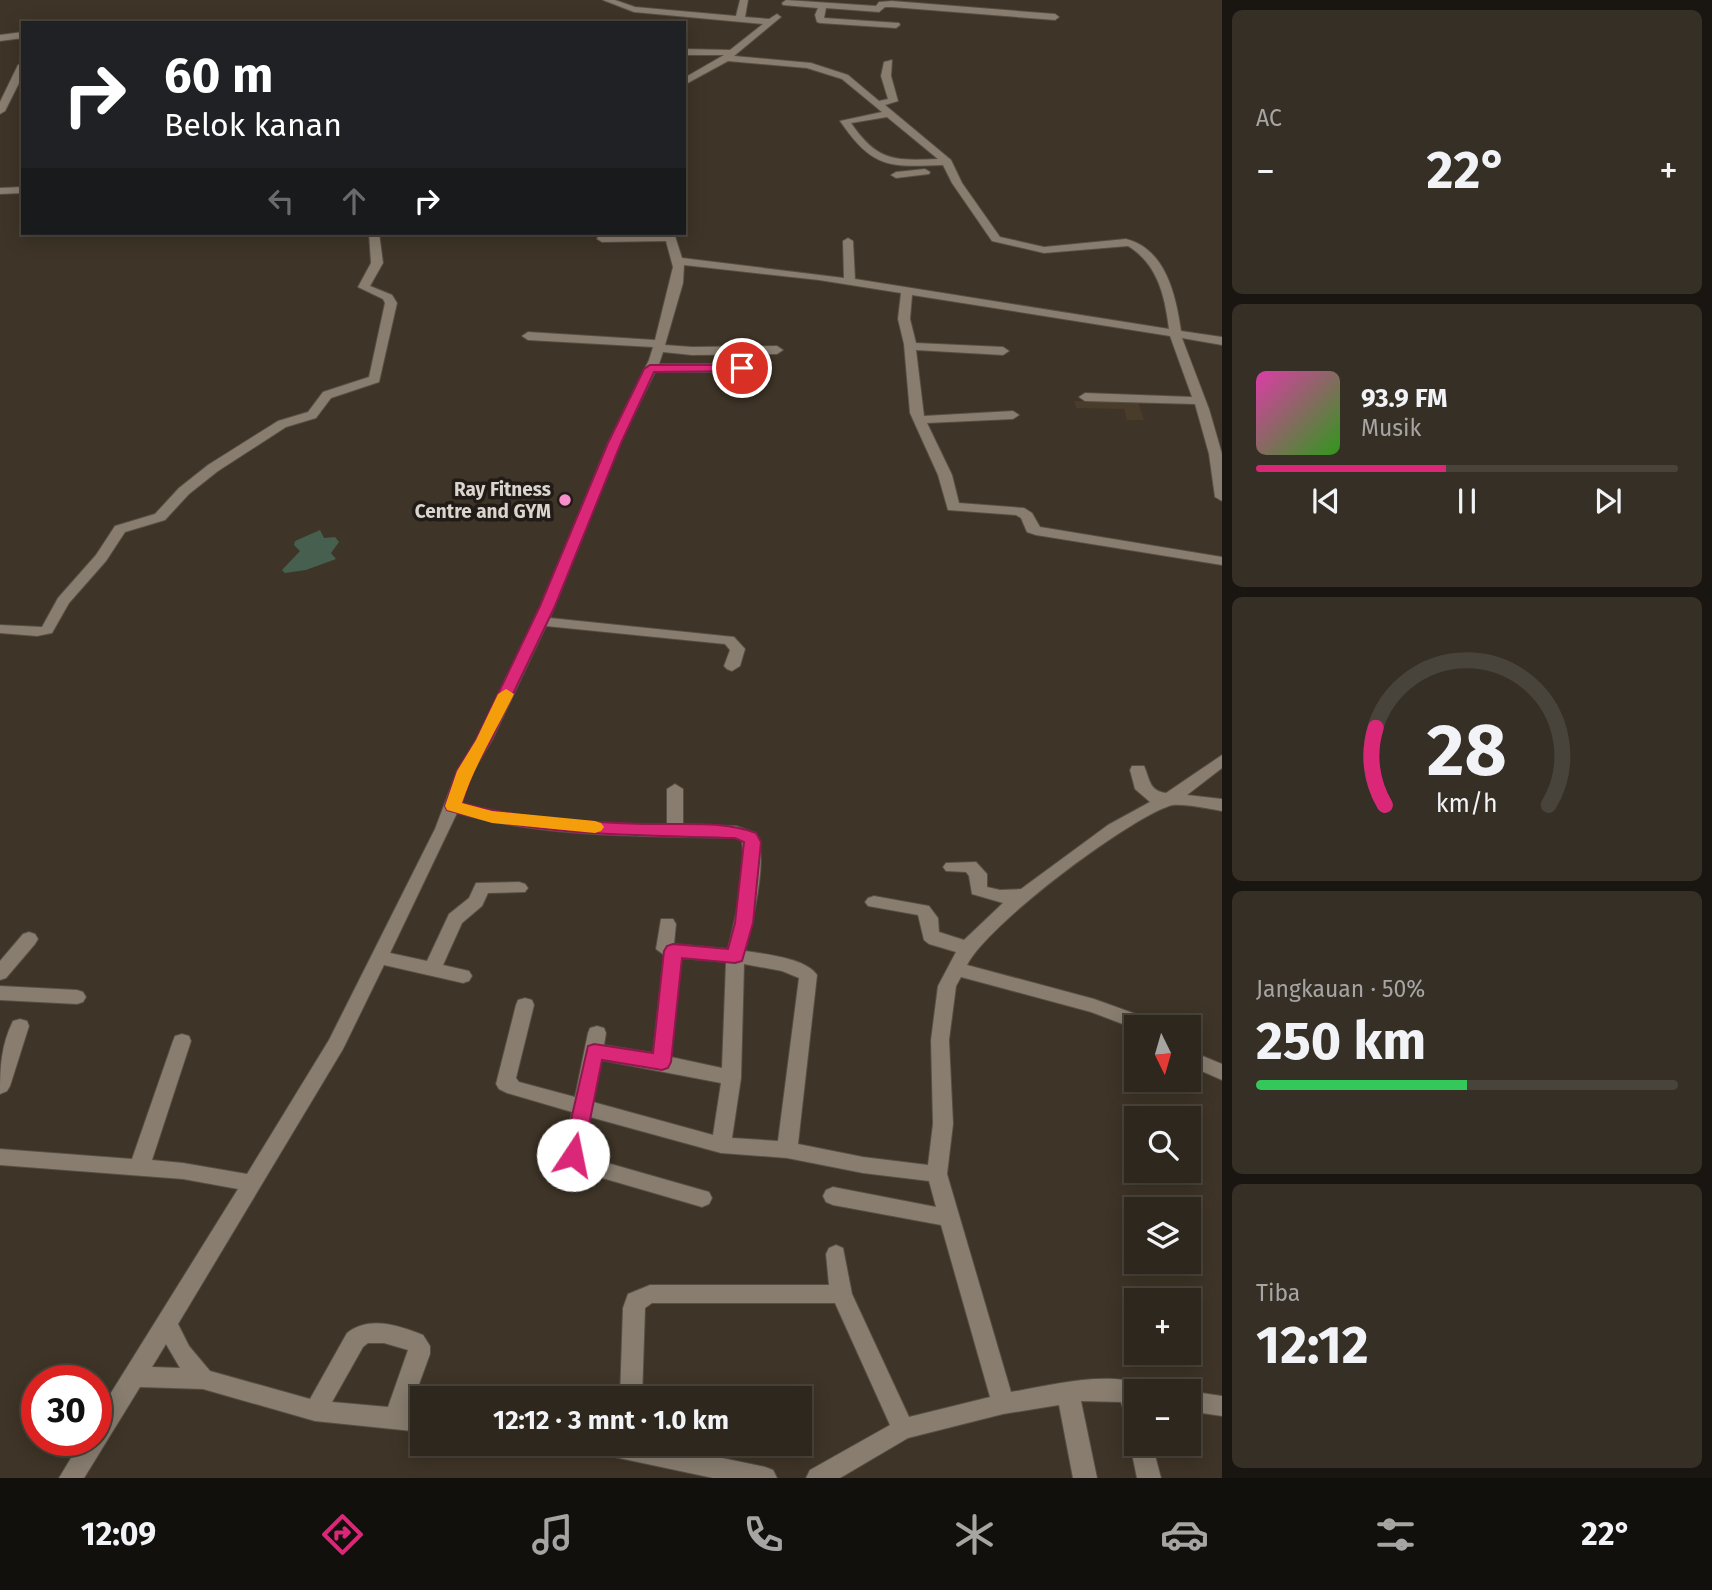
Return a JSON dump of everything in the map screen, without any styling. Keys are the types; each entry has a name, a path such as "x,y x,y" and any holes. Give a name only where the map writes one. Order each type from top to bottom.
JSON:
{"street":[{"path":"607,0 632,13 707,11 740,19 773,22"},
{"path":"740,19 744,0"},
{"path":"878,24 882,4 1055,17"},
{"path":"785,5 879,9"},
{"path":"785,5 818,15 820,20 896,26"},
{"path":"686,81 730,56 773,22 785,5"},
{"path":"818,15 823,5"},
{"path":"660,21 665,12"},
{"path":"0,38 21,36"},
{"path":"686,52 807,65 838,74 852,82 949,166 990,235 1003,242 1044,250 1126,242 1135,244 1159,272 1166,285 1176,334 1221,477 1222,497"},
{"path":"878,81 889,62"},
{"path":"0,111 21,69"},
{"path":"852,82 878,81"},
{"path":"877,104 893,101 878,81"},
{"path":"890,114 845,121 876,159 894,163 949,166"},
{"path":"896,175 949,166"},
{"path":"0,191 21,190"},
{"path":"0,629 37,632 47,630 63,601 101,558 120,530 160,517 184,491 213,468 282,424 312,415 327,395 375,379 391,303 388,297 364,287 377,263 374,235"},
{"path":"112,1413 336,1044 381,958 453,806 465,771 484,740 540,621 568,552 583,526 614,443 650,369 676,292 677,261 670,235 602,239"},
{"path":"848,241 850,282"},
{"path":"677,261 850,282 1222,341"},
{"path":"907,292 904,319 911,346 919,421 945,475 953,507 1019,511 1024,513 1032,530 1036,531 1222,561"},
{"path":"528,336 692,351 777,350"},
{"path":"911,346 1003,351"},
{"path":"650,369 765,368"},
{"path":"1085,397 1199,401"},
{"path":"919,421 1013,415"},
{"path":"1205,424 1222,425"},
{"path":"540,621 729,640 738,649 732,666"},
{"path":"1003,1404 937,1174 943,1124 941,1019 947,986 967,948 1023,895 1114,828 1168,800 1206,776 1222,760"},
{"path":"1138,770 1146,792 1153,797 1222,805"},
{"path":"675,789 675,831"},
{"path":"453,806 492,817 637,831 736,832 750,837 752,855 747,906 735,956 731,1078 721,1145"},
{"path":"952,867 970,866 978,874 978,890 986,894 1005,898 1023,895"},
{"path":"433,967 455,919 476,902 482,887 519,888"},
{"path":"874,902 923,910 929,918 930,935 935,939 967,948"},
{"path":"667,924 665,949 735,956 793,968 808,975 788,1150"},
{"path":"0,973 29,939"},
{"path":"662,1062 673,951"},
{"path":"381,958 463,975"},
{"path":"954,969 1094,1006 1124,1017"},
{"path":"0,993 77,997"},
{"path":"525,1004 506,1084 721,1145 788,1150 863,1165 937,1174"},
{"path":"0,1086 20,1026"},
{"path":"139,1168 182,1041"},
{"path":"702,1198 575,1162 573,1155 596,1042 662,1062 731,1078"},
{"path":"1201,1063 1222,1072"},
{"path":"0,1157 183,1171 251,1183"},
{"path":"833,1196 950,1218"},
{"path":"836,1254 841,1294 903,1429"},
{"path":"631,1386 634,1308 636,1301 642,1297 650,1294 841,1294"},
{"path":"167,1323 181,1353 203,1379"},
{"path":"315,1411 355,1340 361,1333 371,1332 415,1342 419,1346 419,1354 395,1420"},
{"path":"135,1377 203,1379 315,1411 410,1421"},
{"path":"818,1478 880,1439 903,1429 1003,1404 1068,1393 1108,1389 1124,1391"},
{"path":"1068,1393 1085,1478"},
{"path":"1201,1403 1222,1406"},
{"path":"71,1478 85,1456"},
{"path":"672,1456 765,1478"},
{"path":"1144,1456 1149,1478"}],"shaded area":[{"path":"1137,399 1144,420 1127,420 1124,409 1076,408 1074,401 1121,402"}],"green space":[{"path":"320,530 324,538 335,537 339,542 331,553 336,559 306,570 285,573 282,570 300,551 294,545 295,541"}],"slow traffic":[{"path":"506,694 484,740 473,754 453,806 492,817 595,827"}],"place":[{"name":"Ray Fitness Centre and GYM","path":"565,500"}],"route":[{"path":"573,1155 594,1051 662,1062 673,951 735,956 744,923 752,842 750,837 736,832 613,829 492,817 453,806 473,754 484,740 548,606 568,552 583,526 614,443 650,369 742,368"}]}
